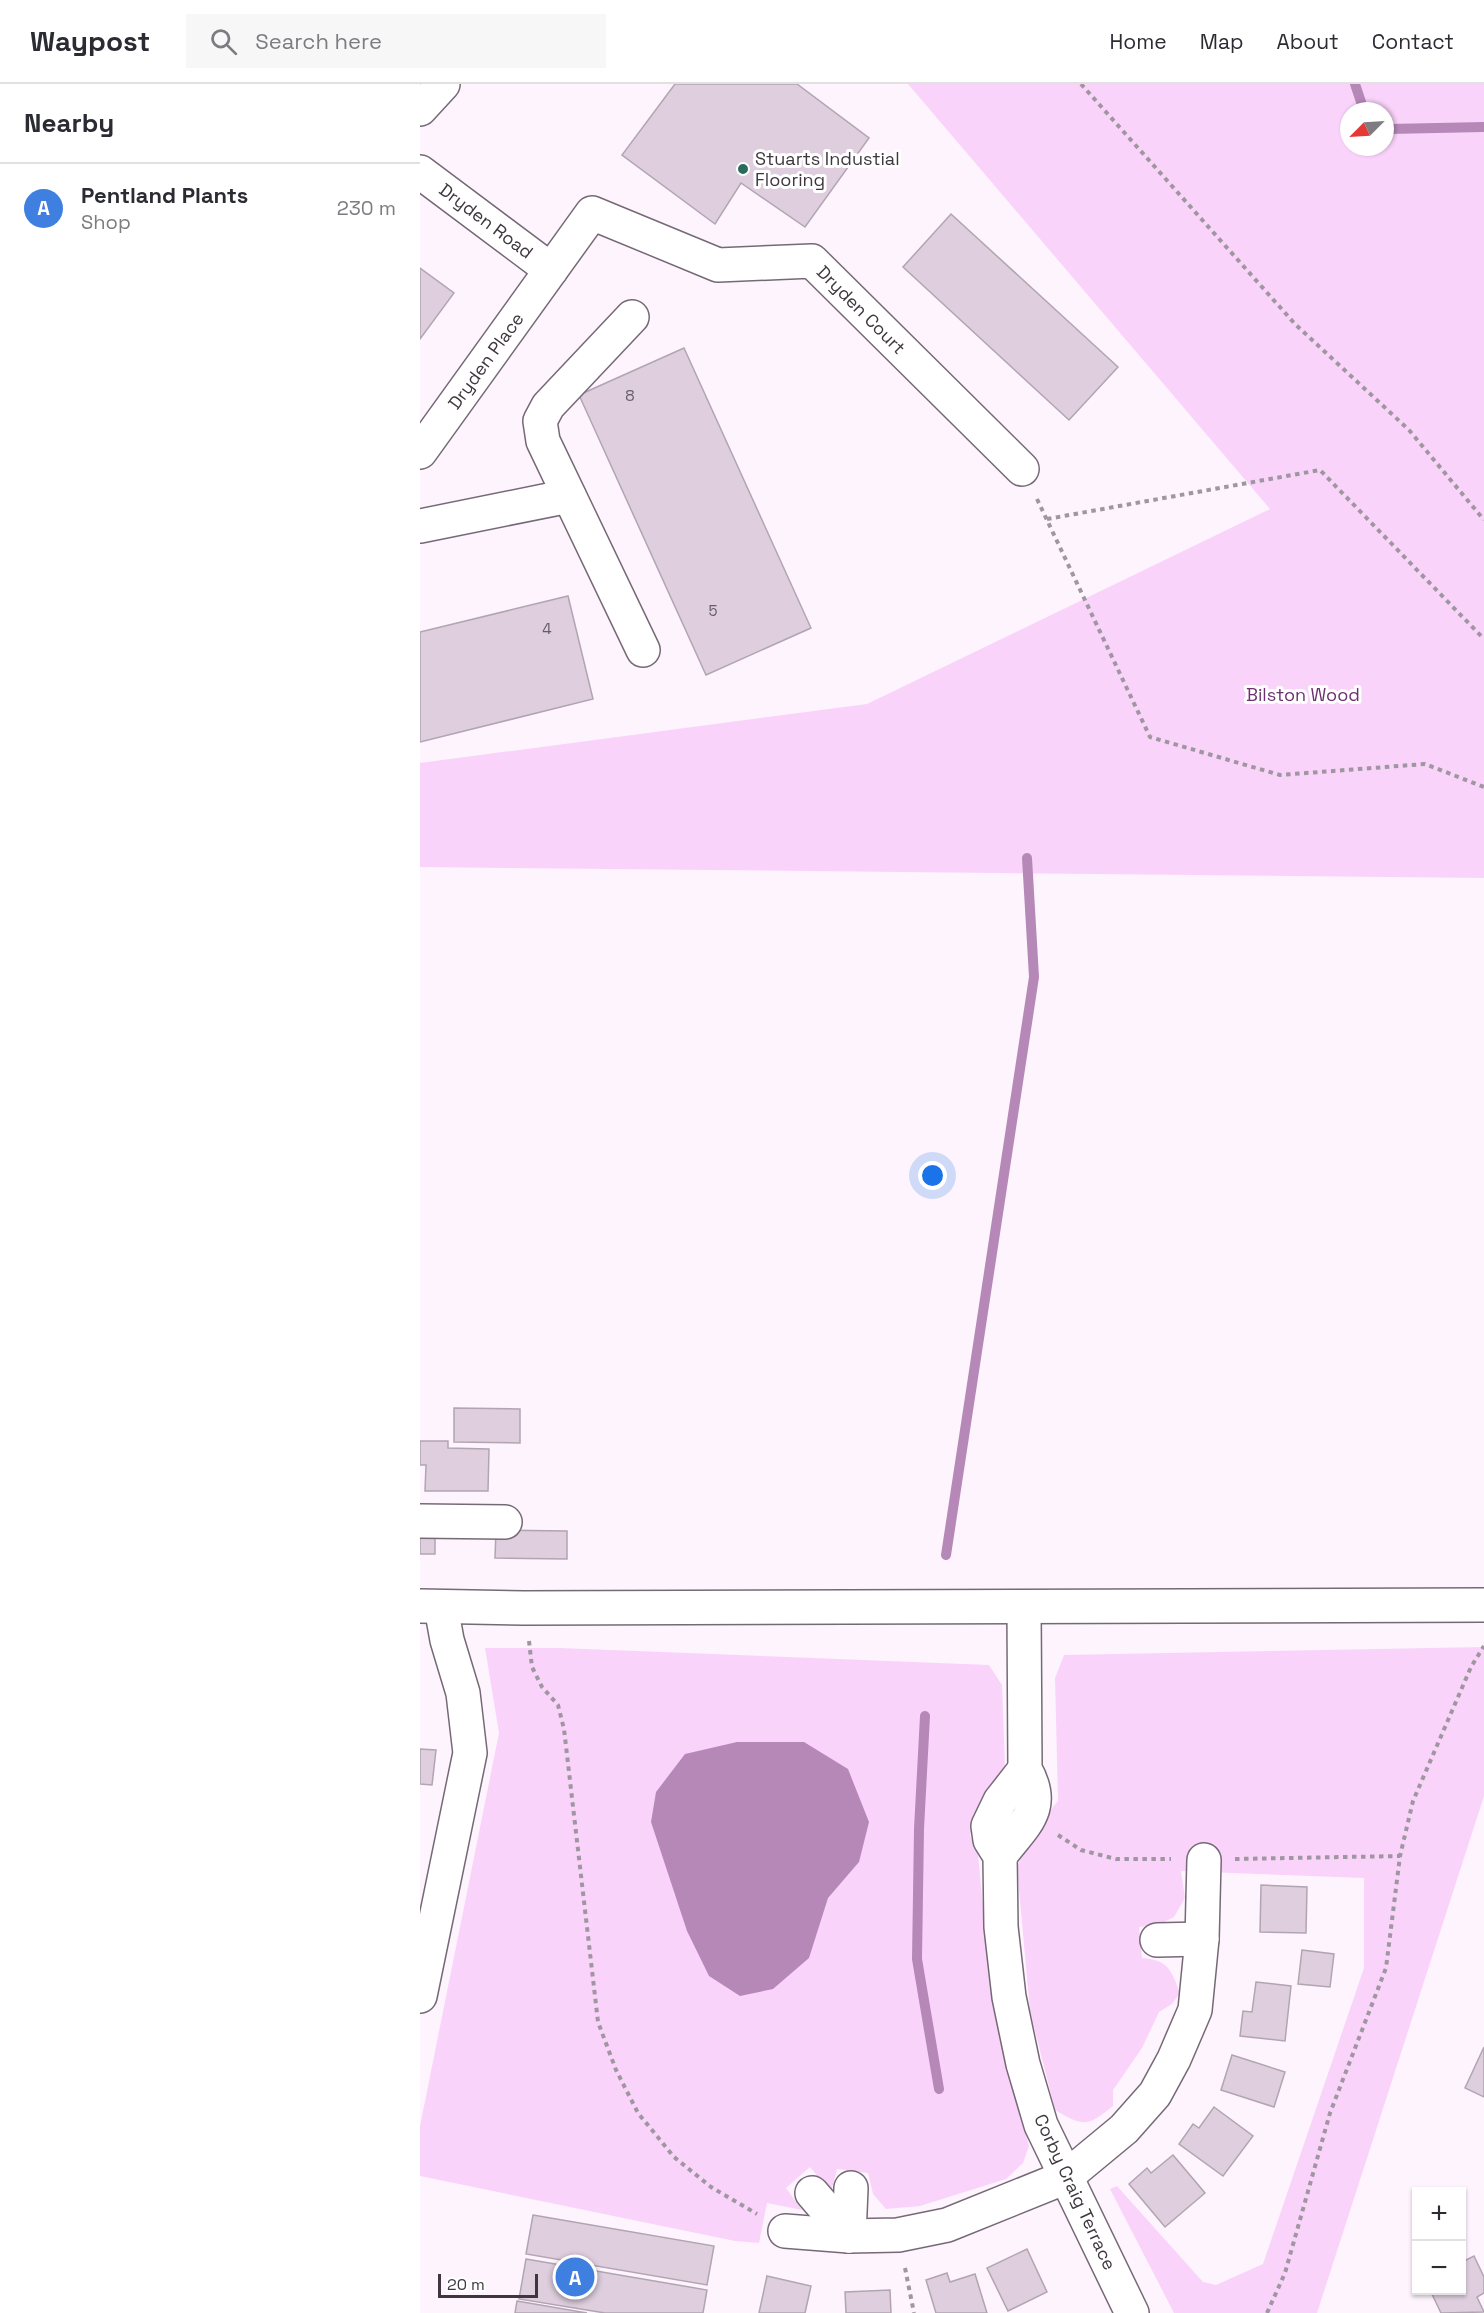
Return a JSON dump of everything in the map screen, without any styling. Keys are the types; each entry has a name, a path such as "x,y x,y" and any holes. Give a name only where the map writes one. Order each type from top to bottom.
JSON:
{"street":[{"path":"420,109 443,84"},
{"name":"Dryden Road","path":"420,172 551,270"},
{"name":"Dryden Court","path":"551,270 592,213 718,265 812,261 1022,469"},
{"name":"Dryden Place","path":"420,452 551,270"},
{"path":"632,317 548,406 540,421 543,441 644,650"},
{"path":"420,526 569,496"},
{"path":"420,1521 505,1522"},
{"path":"420,1995 471,1753 463,1693 447,1640 430,1606 524,1608 1484,1605"},
{"name":"Corby Craig Terrace","path":"1024,1607 1026,1769 1000,1801 988,1826 990,1840 1000,1856 1001,1927 1009,1997 1023,2064 1041,2125 1132,2313"},
{"path":"785,2231 849,2236 898,2235 947,2225 1066,2177 1124,2129 1155,2094 1174,2060 1195,2010 1202,1939 1204,1860"},
{"path":"1157,1940 1202,1939"},
{"path":"849,2236 851,2188"},
{"path":"812,2193 849,2236"}],"path":[{"path":"1081,84 1295,324 1409,430 1484,520"},
{"path":"1022,469 1150,737 1280,775 1425,764 1484,787"},
{"path":"1047,519 1320,470 1484,639"},
{"path":"524,1608 532,1667 542,1686 558,1705 564,1729 598,2022 615,2070 638,2114 674,2157 711,2187 785,2231"},
{"path":"1267,2313 1285,2273 1330,2112 1386,1968 1400,1856 1413,1801 1471,1667 1484,1646"},
{"path":"898,2235 914,2313"}],"green space":[{"name":"Bilston Wood","path":"908,84 1484,84 1484,878 420,867 420,763 867,704 1270,509"},
{"path":"1484,1647 1484,1796 1317,2313 1174,2313 1110,2189 1117,2186 1203,2282 1216,2285 1263,2264 1364,1968 1364,1878 1181,1871 1185,1898 1174,1917 1158,1925 1139,1927 1142,1958 1158,1961 1167,1967 1180,1993 1172,2004 1159,2012 1142,2048 1113,2090 1113,2106 1097,2118 1085,2122 1073,2120 1055,2110 1030,2011 1017,1867 1034,1830 1058,1801 1055,1678 1064,1655"},
{"path":"485,1648 560,1648 989,1665 1002,1685 1005,1767 973,1819 970,1836 978,1854 991,1995 1029,2146 1023,2163 1006,2179 920,2206 886,2209 873,2194 868,2173 837,2169 831,2192 810,2167 786,2188 802,2210 767,2203 759,2243 735,2241 420,2176 420,2126 499,1733"}],"shaded area":[{"path":"737,1742 804,1742 848,1769 869,1822 859,1862 828,1898 809,1958 773,1989 740,1996 709,1976 687,1931 651,1822 656,1792 685,1754"}],"building":[{"name":"Stuarts Industial Flooring","path":"675,84 797,84 869,138 805,227 741,183 715,224 622,155"},
{"path":"951,214 1118,367 1069,420 903,267"},
{"path":"420,268 454,293 420,339"},
{"path":"684,348 811,628 706,675 579,395"},
{"path":"568,596 593,699 420,742 420,632"},
{"path":"454,1408 520,1409 520,1443 454,1442"},
{"path":"420,1441 448,1441 448,1448 489,1449 488,1491 425,1491 426,1465 420,1465"},
{"path":"420,1530 435,1530 435,1554 420,1554"},
{"path":"496,1530 567,1531 567,1559 495,1558"},
{"path":"420,1749 436,1750 432,1785 420,1784"},
{"path":"1261,1885 1307,1887 1306,1933 1260,1932"},
{"path":"1302,1950 1334,1954 1330,1987 1298,1984"},
{"path":"1256,1982 1291,1986 1285,2041 1240,2036 1243,2011 1252,2012"},
{"path":"1484,2047 1484,2097 1465,2088"},
{"path":"1232,2055 1285,2072 1274,2107 1221,2090"},
{"path":"1214,2107 1253,2136 1223,2176 1179,2144 1193,2124 1199,2128"},
{"path":"1173,2155 1205,2193 1165,2227 1129,2184 1147,2168 1151,2173"},
{"path":"533,2215 714,2246 707,2285 526,2254"},
{"path":"1027,2249 1047,2292 1008,2311 987,2268"},
{"path":"1474,2256 1484,2277 1484,2293 1477,2297 1484,2312 1441,2313 1432,2295 1466,2295 1466,2260"},
{"path":"526,2259 707,2290 703,2313 605,2313 519,2299"},
{"path":"947,2273 950,2282 975,2274 987,2313 936,2313 926,2280"},
{"path":"767,2276 811,2286 805,2313 759,2313"},
{"path":"890,2290 891,2313 846,2313 845,2292"},
{"path":"517,2301 587,2313 515,2313"}],"waterway":[{"path":"1355,84 1361,102"},
{"path":"1394,129 1484,127"},
{"path":"946,1555 1034,977 1027,858"},
{"path":"925,1716 919,1829 917,1959 939,2089"}],"place":[{"name":"Stuarts Industial Flooring","path":"743,169"},
{"name":"Pentland Plants","path":"575,2277"}]}
